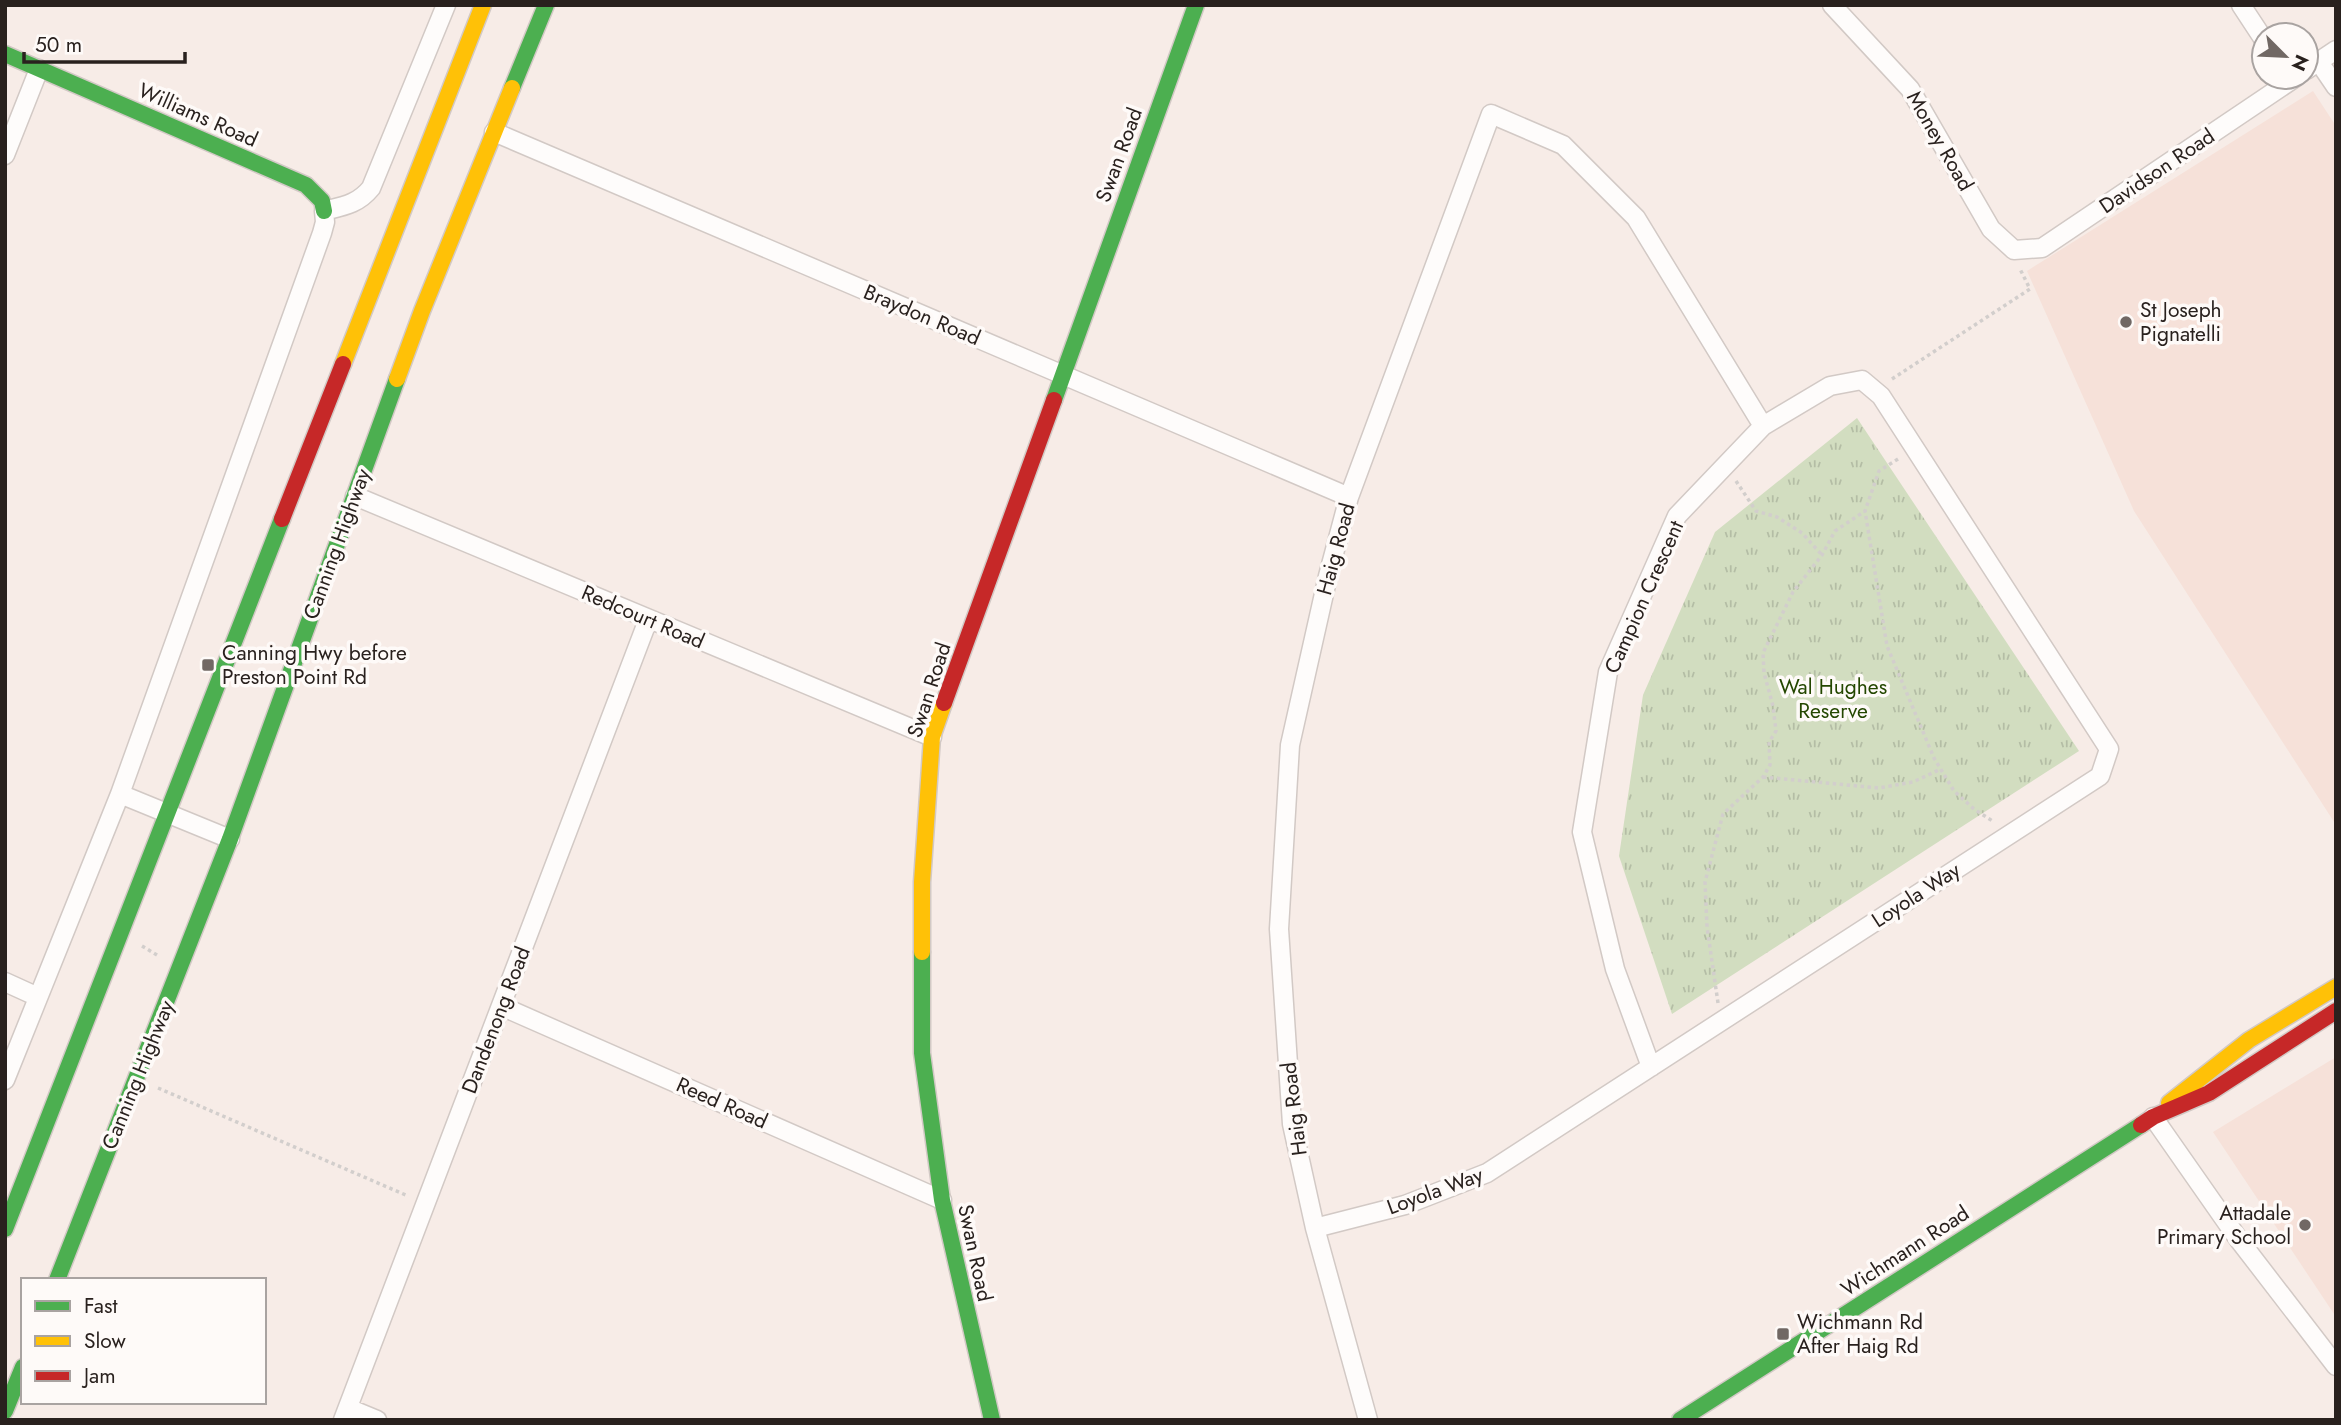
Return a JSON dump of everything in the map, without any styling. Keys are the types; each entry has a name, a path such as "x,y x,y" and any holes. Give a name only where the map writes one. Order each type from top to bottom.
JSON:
{"main road":[{"path":"5,1229 483,5"},
{"name":"Canning Highway","path":"58,1278 230,839 422,312 546,5"},
{"name":"Swan Road","path":"992,1420 942,1200 922,1053 922,881 932,737 1196,5"},
{"name":"Williams Road","path":"5,54 306,185 322,201 324,211"},
{"name":"Wichmann Road","path":"1680,1420 2152,1118 2199,1077 2299,1007 2336,988"},
{"name":"Wichmann Road","path":"2152,1118 2209,1093 2336,1011"},
{"path":"5,1411 21,1372"}],"street":[{"path":"5,1080 120,794 322,233 324,211 351,205 363,198 371,188 446,5"},
{"name":"Money Road","path":"1832,5 1910,89 1991,229 2014,250"},
{"path":"2241,5 2252,21"},
{"path":"2320,61 2336,50"},
{"path":"5,155 39,69"},
{"path":"2320,73 2336,87"},
{"name":"Davidson Road","path":"2014,250 2042,248 2272,91"},
{"name":"Haig Road","path":"1367,1420 1315,1228 1292,1124 1279,929 1290,745 1328,576 1349,497 1491,114 1563,145 1636,218 1762,426"},
{"name":"Braydon Road","path":"494,132 1349,497"},
{"name":"Loyola Way","path":"1315,1228 1405,1205 1487,1173 2100,776 2109,749 1915,449 1876,392 1862,380"},
{"name":"Campion Crescent","path":"1651,1067 1615,970 1582,832 1608,672 1677,516 1762,426 1830,386 1862,380"},
{"name":"Redcourt Road","path":"355,496 932,737"},
{"name":"Dandenong Road","path":"346,1414 648,620"},
{"path":"120,794 230,839"},
{"path":"5,982 38,997"},
{"name":"Reed Road","path":"501,1006 942,1200"},
{"path":"2152,1118 2239,1240 2336,1366"},
{"path":"346,1414 377,1420"}],"path":[{"path":"1876,392 1887,382 2030,289 2021,274 2014,250"},
{"path":"1915,449 1879,471 1865,511 1887,646 1903,689 1954,791 2011,834"},
{"path":"1725,466 1756,511 1777,517 1802,533 1822,555"},
{"path":"1725,1019 1717,1000 1712,973 1705,882 1723,814 1763,777 1770,765 1769,741 1776,731 1773,706 1764,673 1763,653 1793,592 1822,555 1835,531 1865,511"},
{"path":"1763,777 1879,788 1913,782 1941,769"},
{"path":"156,1087 426,1203"}],"shaded area":[{"path":"2313,91 2336,126 2336,825 2134,511 2027,271"},
{"name":"Attadale Primary School","path":"2336,1057 2336,1317 2213,1132"}],"green space":[{"name":"Wal Hughes Reserve","path":"1857,418 2079,751 1672,1014 1619,856 1643,695 1715,532"}],"traffic: fast":[{"path":"512,88 546,5"},
{"path":"1054,400 1196,5"},
{"path":"5,54 306,185 322,201 324,211"},
{"path":"58,1278 230,839 397,379"},
{"path":"5,1229 282,519"},
{"path":"922,952 922,1053 942,1200 992,1420"},
{"path":"1680,1420 2141,1125"},
{"path":"5,1411 21,1372"}],"traffic: slow":[{"path":"343,364 483,5"},
{"path":"397,379 512,88"},
{"path":"922,952 922,882 932,737 944,703"},
{"path":"2169,1103 2249,1040 2336,987"}],"traffic: jam":[{"path":"282,519 343,364"},
{"path":"944,703 1054,400"},
{"path":"2141,1125 2153,1117 2209,1093 2336,1011"}],"place":[{"name":"St Joseph Pignatelli","path":"2126,322"},
{"name":"Canning Hwy before Preston Point Rd","path":"208,665"},
{"name":"Attadale Primary School","path":"2305,1225"},
{"name":"Wichmann Rd After Haig Rd","path":"1783,1334"}]}
